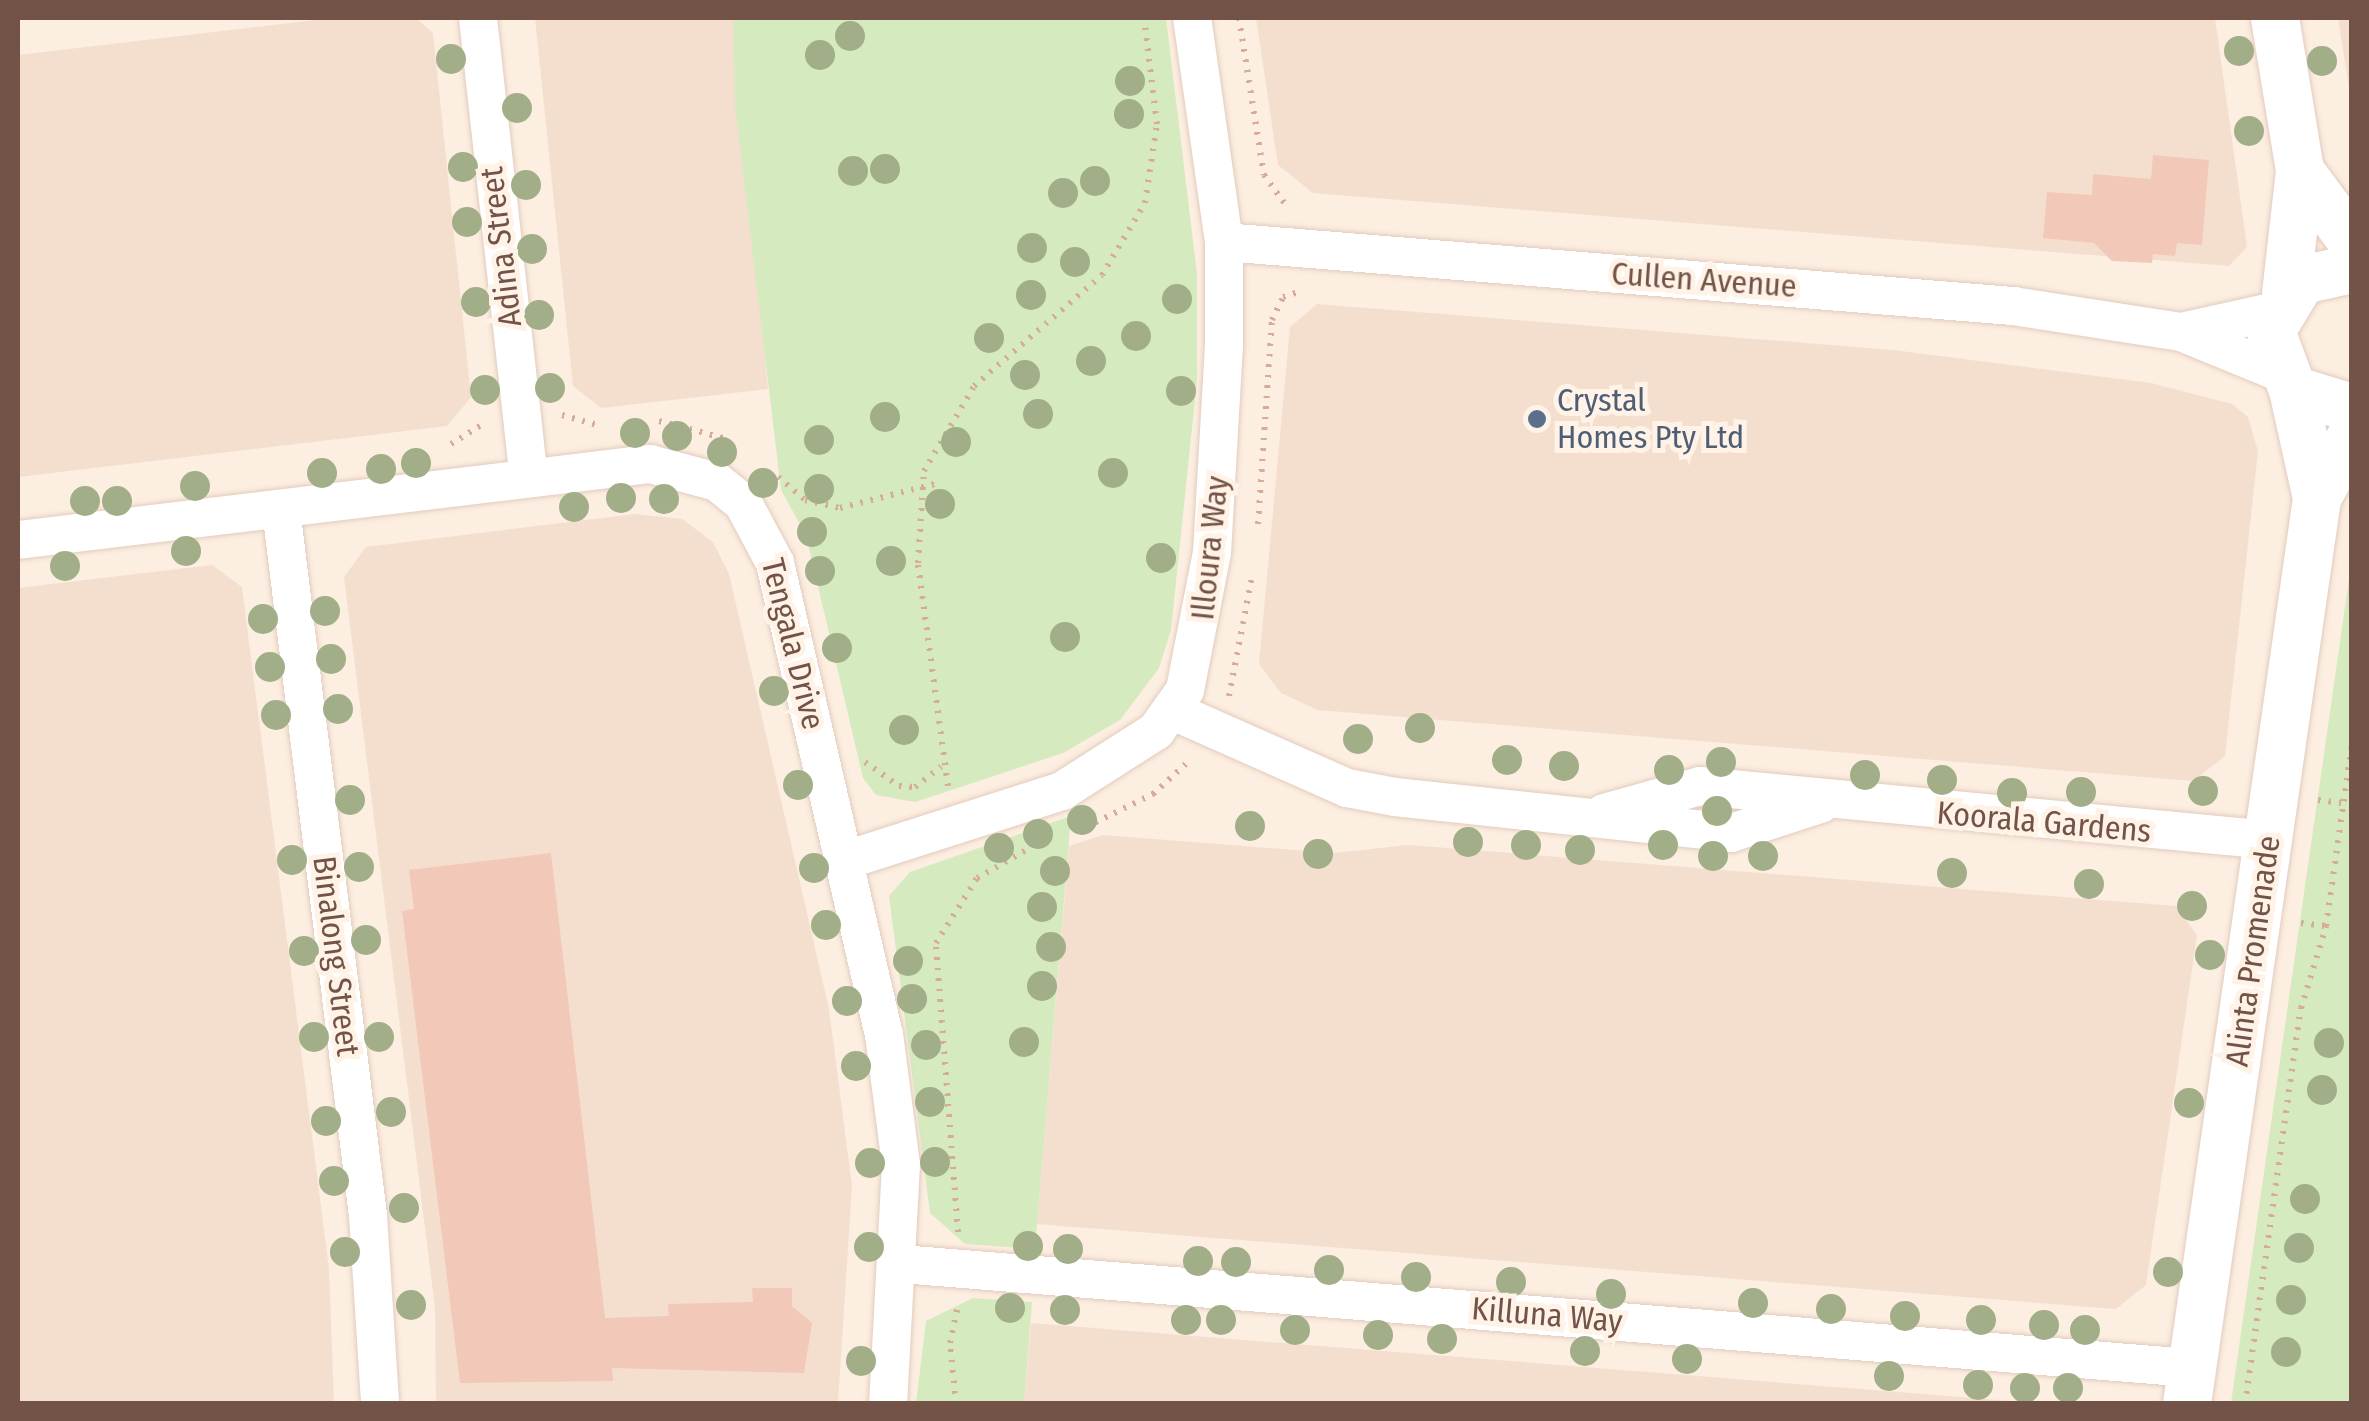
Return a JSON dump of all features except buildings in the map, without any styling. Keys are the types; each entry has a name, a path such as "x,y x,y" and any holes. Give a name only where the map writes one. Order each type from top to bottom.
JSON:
{"street":[{"name":"Adina Street","path":"478,18 528,477"},
{"name":"Illoura Way","path":"846,860 1062,792 1110,767 1173,711 1201,632 1212,553 1224,242 1192,18"},
{"path":"2274,18 2300,171 2281,302"},
{"path":"2300,171 2352,241"},
{"name":"Cullen Avenue","path":"1224,242 1925,297 2182,332 2286,381"},
{"path":"2281,302 2320,271 2352,270"},
{"name":"Cullen Avenue","path":"2182,332 2281,302"},
{"name":"Alinta Promenade","path":"2189,1386 2316,498 2286,381 2281,302"},
{"path":"2286,381 2352,408"},
{"name":"Alinta Promenade","path":"2316,498 2352,436"},
{"name":"Tengala Drive","path":"18,540 650,464 716,482 743,503 775,562 846,860 894,1098 901,1264 888,1404"},
{"name":"Binalong Street","path":"281,509 368,1216 380,1404"},
{"name":"Koorala Gardens","path":"1173,711 1347,788 1604,813 1731,833 1820,804 2269,840"},
{"name":"Killuna Way","path":"901,1264 2189,1386"}],"path":[{"path":"952,799 942,766 942,694 918,563 921,489 974,386 1102,274 1145,203 1157,124 1144,18"},
{"path":"1239,18 1264,175 1292,220"},
{"path":"1256,542 1272,320 1283,297 1310,292"},
{"path":"921,489 935,484"},
{"path":"1080,829 1152,794 1212,730 1241,662 1254,560"},
{"path":"858,744 870,770 899,786 915,787 942,766"},
{"path":"2244,1404 2301,1008 2326,926 2352,744"},
{"path":"2312,799 2344,803"},
{"path":"2340,829 2352,825"},
{"path":"956,1404 950,1343 958,1268 936,943 977,878 1046,842"},
{"path":"2295,922 2326,926"}],"shaded area":[{"path":"333,18 416,18 433,33 471,397 447,426 18,477 18,55"},
{"path":"535,18 733,18 768,389 601,408 573,386"},
{"path":"1256,18 2215,18 2247,247 2229,266 1313,193 1278,165"},
{"path":"2338,18 2351,18 2351,100"},
{"path":"1317,304 1893,350 2151,383 2232,404 2248,417 2258,451 2225,756 2193,781 1318,710 1281,693 1259,664 1290,327"},
{"path":"635,514 682,519 713,542 729,574 829,1009 852,1186 838,1403 436,1403 435,1308 344,577 366,547"},
{"path":"212,565 242,587 329,1269 334,1403 18,1403 18,588"},
{"path":"1103,835 1333,853 1409,845 2176,906 2197,935 2146,1285 2116,1309 1037,1224 1069,846"},
{"path":"1031,1323 2037,1403 1024,1404"}],"green space":[{"path":"733,18 1166,18 1197,274 1197,380 1171,630 1159,668 1120,720 1063,753 915,802 876,795 863,778 806,535 781,490 735,106"},
{"path":"2351,565 2351,1403 2231,1403"},
{"path":"1071,816 1035,1249 965,1244 930,1213 889,896 910,872"},
{"path":"973,1298 1032,1302 1024,1403 916,1403 926,1321"}],"place":[{"name":"Crystal Homes Pty Ltd","path":"1537,419"}]}
